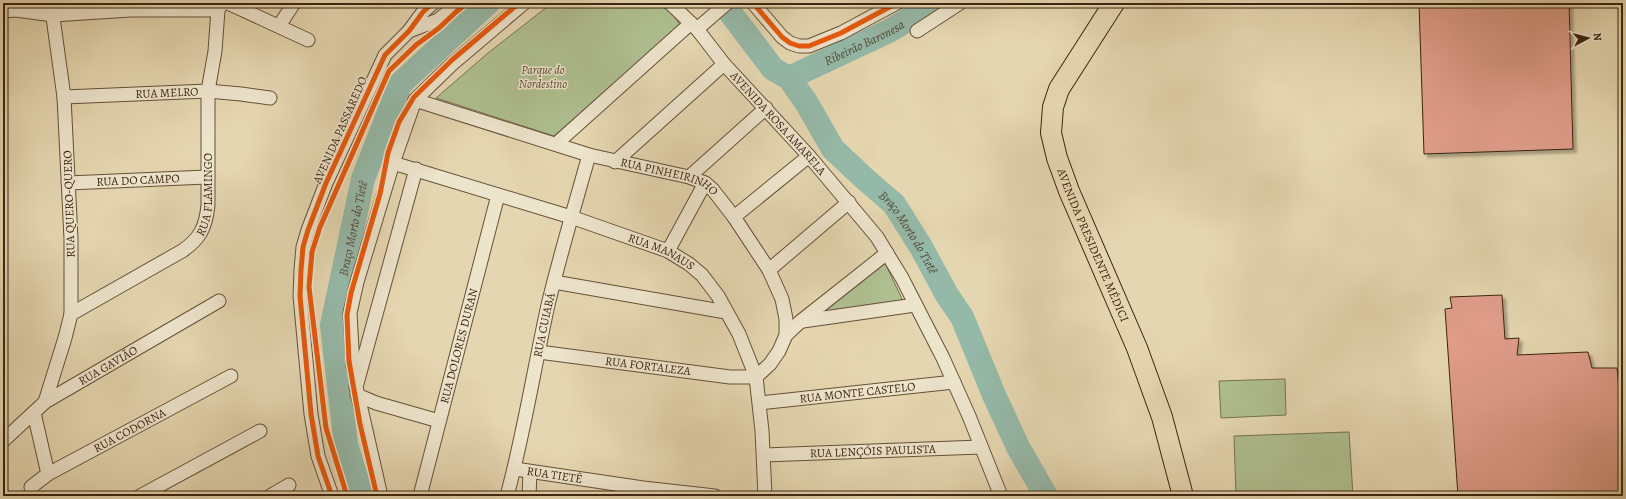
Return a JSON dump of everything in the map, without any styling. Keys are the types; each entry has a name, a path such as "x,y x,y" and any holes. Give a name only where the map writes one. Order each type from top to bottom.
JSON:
{"main road":[{"name":"AVENIDA PRESIDENTE MÉDICI","path":"1114,3 1059,88 1053,107 1051,133 1057,158 1069,191 1137,348 1160,410 1184,496"}],"street":[{"path":"279,26 294,3"},
{"name":"AVENIDA PASSAREDO","path":"332,496 318,456 311,406 300,296 303,247 326,184 385,55 409,31 423,12 433,3"},
{"name":"AVENIDA PASSAREDO","path":"409,31 438,20 459,3"},
{"path":"358,378 354,366 350,313 357,282 393,163 415,100 451,65 524,3"},
{"name":"AVENIDA ROSA AMARELA","path":"670,3 694,26 724,64 809,156 869,226 902,278 954,382 1001,496"},
{"path":"556,144 694,26 727,3"},
{"path":"753,3 782,37 790,43 799,46 809,46 841,33 897,3"},
{"path":"917,31 960,3"},
{"path":"12,8 52,9 223,5 279,26 308,40"},
{"name":"RUA FLAMINGO","path":"71,314 176,254 197,239 207,216 208,92 223,5"},
{"name":"RUA QUERO-QUERO","path":"45,402 71,314 71,239 64,97 52,9"},
{"path":"615,162 724,64"},
{"name":"RUA MELRO","path":"64,97 208,92 270,98"},
{"name":"RUA PINHEIRINHO","path":"415,100 556,144 589,156 688,177 705,183 720,198 734,217 769,270 782,300 786,319 786,335 775,359 756,377"},
{"path":"688,177 766,108"},
{"name":"RUA CUIABÁ","path":"507,496 554,282 589,156"},
{"path":"734,217 809,156"},
{"name":"RUA MANAUS","path":"393,163 571,217 668,251 689,264 702,275 710,285 746,348 756,377 760,403 764,455 764,496"},
{"path":"381,496 356,387 416,169"},
{"name":"RUA DO CAMPO","path":"68,183 207,177"},
{"path":"668,251 705,183"},
{"name":"RUA DOLORES DURAN","path":"420,496 438,421 498,195"},
{"path":"769,270 849,202"},
{"path":"786,335 801,321 887,253"},
{"path":"554,282 726,312"},
{"name":"RUA GAVIÃO","path":"3,441 45,402 219,301"},
{"path":"801,321 915,305"},
{"name":"RUA FORTALEZA","path":"539,352 730,377 756,377"},
{"name":"RUA CODORNA","path":"31,486 48,474 231,376"},
{"name":"RUA MONTE CASTELO","path":"760,403 954,382"},
{"path":"357,395 376,403 438,421"},
{"path":"34,413 48,474"},
{"path":"140,496 260,431"},
{"name":"RUA LENÇÓIS PAULISTA","path":"764,455 981,447"},
{"name":"RUA TIETÊ","path":"514,469 643,492 715,496"},
{"path":"529,496 530,472"},
{"path":"270,496 290,485"}],"green space":[{"name":"Parque do Nordestino","path":"552,3 657,3 673,14 680,25 554,136 436,98 488,53"},
{"path":"885,263 903,301 814,315"},
{"path":"1285,379 1286,415 1221,418 1219,381"},
{"path":"1349,432 1353,496 1236,496 1234,436"}],"building":[{"path":"1419,3 1569,3 1573,149 1424,154"},
{"path":"1502,295 1505,339 1519,338 1517,355 1588,352 1592,368 1617,368 1623,431 1623,496 1458,496 1445,309 1452,308 1450,297"}],"waterway":[{"name":"Braço Morto do Tietê","path":"362,496 346,445 332,325 363,179 400,84 488,3"},
{"name":"Braço Morto do Tietê","path":"723,3 773,69 789,78 806,102 833,149 894,204 921,247 947,295 962,317 994,395 1018,447 1046,496"},
{"name":"Ribeirão Baronesa","path":"789,78 889,31 936,3"}],"cycle path":[{"path":"332,496 318,456 311,414 300,296 303,247 326,183 385,55 409,31 423,12 433,3"},
{"path":"347,496 326,428 309,287 312,252 320,227 389,71 416,45 439,28 467,3"},
{"path":"377,496 360,424 349,361 347,315 351,293 380,194 388,153 399,122 414,97 452,60 519,3"},
{"path":"753,3 782,37 790,43 799,46 809,46 841,33 897,3"}]}
